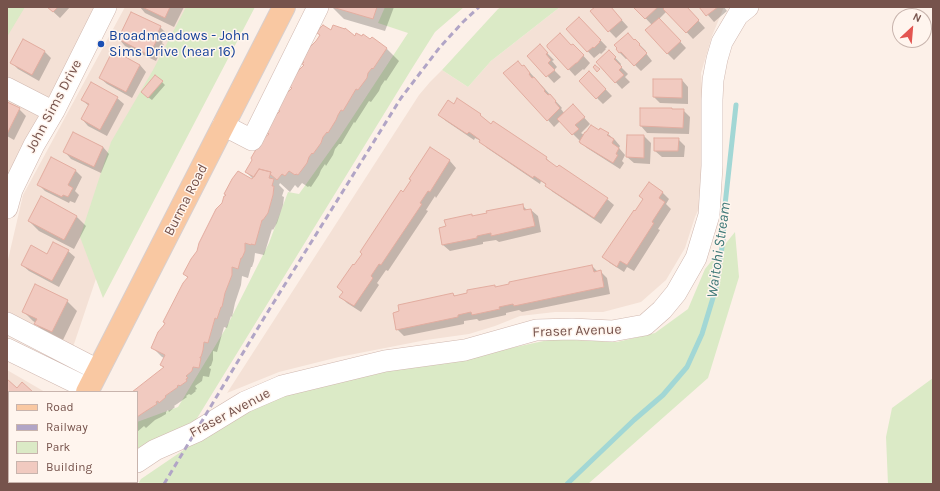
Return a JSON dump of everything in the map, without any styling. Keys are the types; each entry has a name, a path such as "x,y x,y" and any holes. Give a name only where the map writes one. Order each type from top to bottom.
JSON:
{"main road":[{"name":"Burma Road","path":"88,391 284,7"}],"street":[{"name":"John Sims Drive","path":"7,208 12,190 34,145 54,110 106,7"},
{"path":"223,125 252,140 314,16 284,7"},
{"name":"Fraser Avenue","path":"138,461 155,450 196,432 244,402 282,386 385,361 465,350 536,330 572,329 612,331 645,326 662,310 676,293 696,258 708,216 712,166 713,80 717,59 722,42 738,15 748,7"},
{"path":"7,88 50,110 54,110"},
{"path":"7,323 98,370"},
{"path":"7,349 88,391"}],"shaded area":[{"path":"7,7 96,7 7,190"},
{"path":"125,7 226,7 108,243 72,350 8,313 7,264 23,195"},
{"path":"560,7 724,7 712,36 701,73 706,152 704,198 695,217 685,248 666,280 641,302 603,312 555,312 520,316 469,334 426,340 339,357 279,372 227,393 419,95 430,82 442,70 468,87 491,61"},
{"path":"7,370 43,391 8,391 8,483 26,483 7,484"}],"green space":[{"path":"7,7 25,7 7,37"},
{"path":"186,7 255,7 103,298 80,237 111,142 153,70"},
{"path":"385,7 464,7 435,32 196,420 147,446 138,454 138,422 178,407 226,328 269,243 288,192 299,194 339,138 408,33 378,23"},
{"path":"501,7 560,7 491,61 468,87 442,70"},
{"path":"735,232 739,277 708,378 588,484 138,484 141,479 241,411 294,392 373,373 464,358 553,339 617,342 655,333 688,309 705,269"},
{"path":"933,378 933,484 888,484 886,437 892,408"},
{"path":"60,483 106,483 105,484"}],"building":[{"path":"47,7 58,7 53,12"},
{"path":"142,7 170,7 165,18"},
{"path":"332,7 377,7 373,19"},
{"path":"595,7 611,7 622,20 608,32 590,11"},
{"path":"633,7 658,7 645,19"},
{"path":"665,7 687,7 699,20 686,33 663,9"},
{"path":"699,7 718,7 706,16"},
{"path":"131,12 161,26 156,37 158,38 149,55 118,39"},
{"path":"579,17 601,40 594,48 593,47 587,52 566,29"},
{"path":"659,18 681,41 667,54 645,30"},
{"path":"323,25 331,30 333,25 345,28 355,36 356,33 362,36 363,34 370,39 372,37 387,48 373,69 372,68 368,73 367,78 358,90 356,89 343,111 341,110 328,133 327,132 323,137 321,143 309,157 307,163 298,175 295,175 289,171 285,176 282,174 277,180 270,174 271,172 259,169 254,177 245,172 252,160 251,158 258,146 269,134 265,132 274,117 280,111 278,110 286,94 292,88 290,87 290,84 304,65 302,64 304,62 302,61 310,47 320,35 317,33"},
{"path":"560,33 571,45 573,44 584,55 568,70 547,47 547,45"},
{"path":"628,33 647,53 634,66 621,52 619,53 614,45"},
{"path":"23,39 45,51 32,75 10,63"},
{"path":"540,44 548,53 546,54 551,60 548,63 555,70 546,77 527,56"},
{"path":"113,50 140,65 126,92 99,78"},
{"path":"609,50 616,57 614,59 622,67 619,70 624,75 615,83 596,62"},
{"path":"518,61 522,66 524,65 532,78 534,77 545,90 544,91 548,95 550,94 560,108 547,121 503,73"},
{"path":"595,65 600,69 597,72 593,67"},
{"path":"589,71 606,89 596,99 579,81"},
{"path":"155,75 163,81 148,98 141,92"},
{"path":"653,79 682,79 682,98 653,97"},
{"path":"91,82 118,97 100,130 81,119 89,104 81,100"},
{"path":"457,98 481,114 480,115 491,124 493,121 547,157 546,159 557,167 559,165 608,198 594,218 545,186 546,184 534,176 533,178 479,142 480,140 469,132 467,134 438,115 448,100 454,104"},
{"path":"7,102 20,108 7,134"},
{"path":"573,104 585,117 575,125 579,129 572,135 557,119"},
{"path":"640,108 684,109 683,128 640,126"},
{"path":"591,125 599,130 600,128 609,133 607,135 614,139 612,143 619,148 616,154 618,155 613,163 579,142"},
{"path":"73,132 103,147 94,167 63,152"},
{"path":"627,135 644,135 644,158 626,157"},
{"path":"654,138 679,138 678,151 654,151"},
{"path":"430,147 450,160 430,192 428,191 420,203 422,204 381,265 379,264 371,276 373,278 354,306 339,297 343,292 337,287 362,254 360,252 401,190 403,192 411,180 409,179"},
{"path":"51,157 76,170 68,185 73,188 68,197 63,195 62,197 37,185"},
{"path":"259,169 271,172 269,178 274,179 272,186 274,186 268,213 262,220 255,245 245,243 245,251 238,269 232,267 232,275 225,293 222,307 217,319 215,318 208,343 204,342 199,368 193,367 192,371 186,376 188,378 186,379 187,381 180,386 177,386 178,387 165,396 166,397 159,403 158,401 156,402 157,404 138,416 138,391 133,391 164,367 160,365 165,355 151,348 158,332 165,323 163,322 183,283 188,277 183,274 197,251 199,243 216,209 222,203 224,196 226,195 224,194 232,179 238,171 252,179"},
{"path":"649,182 663,192 659,198 665,202 652,222 654,223 627,265 620,261 617,267 602,257 643,199 639,196"},
{"path":"41,196 77,216 64,240 28,221"},
{"path":"523,204 524,210 531,209 535,226 491,236 491,233 477,236 477,238 442,245 439,228 446,226 444,220 472,214 472,216 487,213 486,211"},
{"path":"53,242 69,250 52,281 21,265 31,245 47,254"},
{"path":"592,265 594,272 601,270 604,287 514,306 513,304 499,307 500,309 472,315 471,312 458,315 458,317 396,330 393,313 399,311 398,305 453,293 454,296 467,293 467,290 495,285 495,287 509,284 509,282"},
{"path":"35,284 68,300 52,332 34,324 37,319 22,312"},
{"path":"7,379 17,388 22,382 32,391 8,391 8,412"}],"waterway":[{"name":"Waitohi Stream","path":"567,484 634,420 663,395 687,367 702,334 716,288 723,240 725,205 736,105"}],"railway":[{"path":"164,484 264,318 401,98 440,47 479,7"}],"place":[{"name":"Broadmeadows - John Sims Drive (near 16)","path":"101,44"}]}
